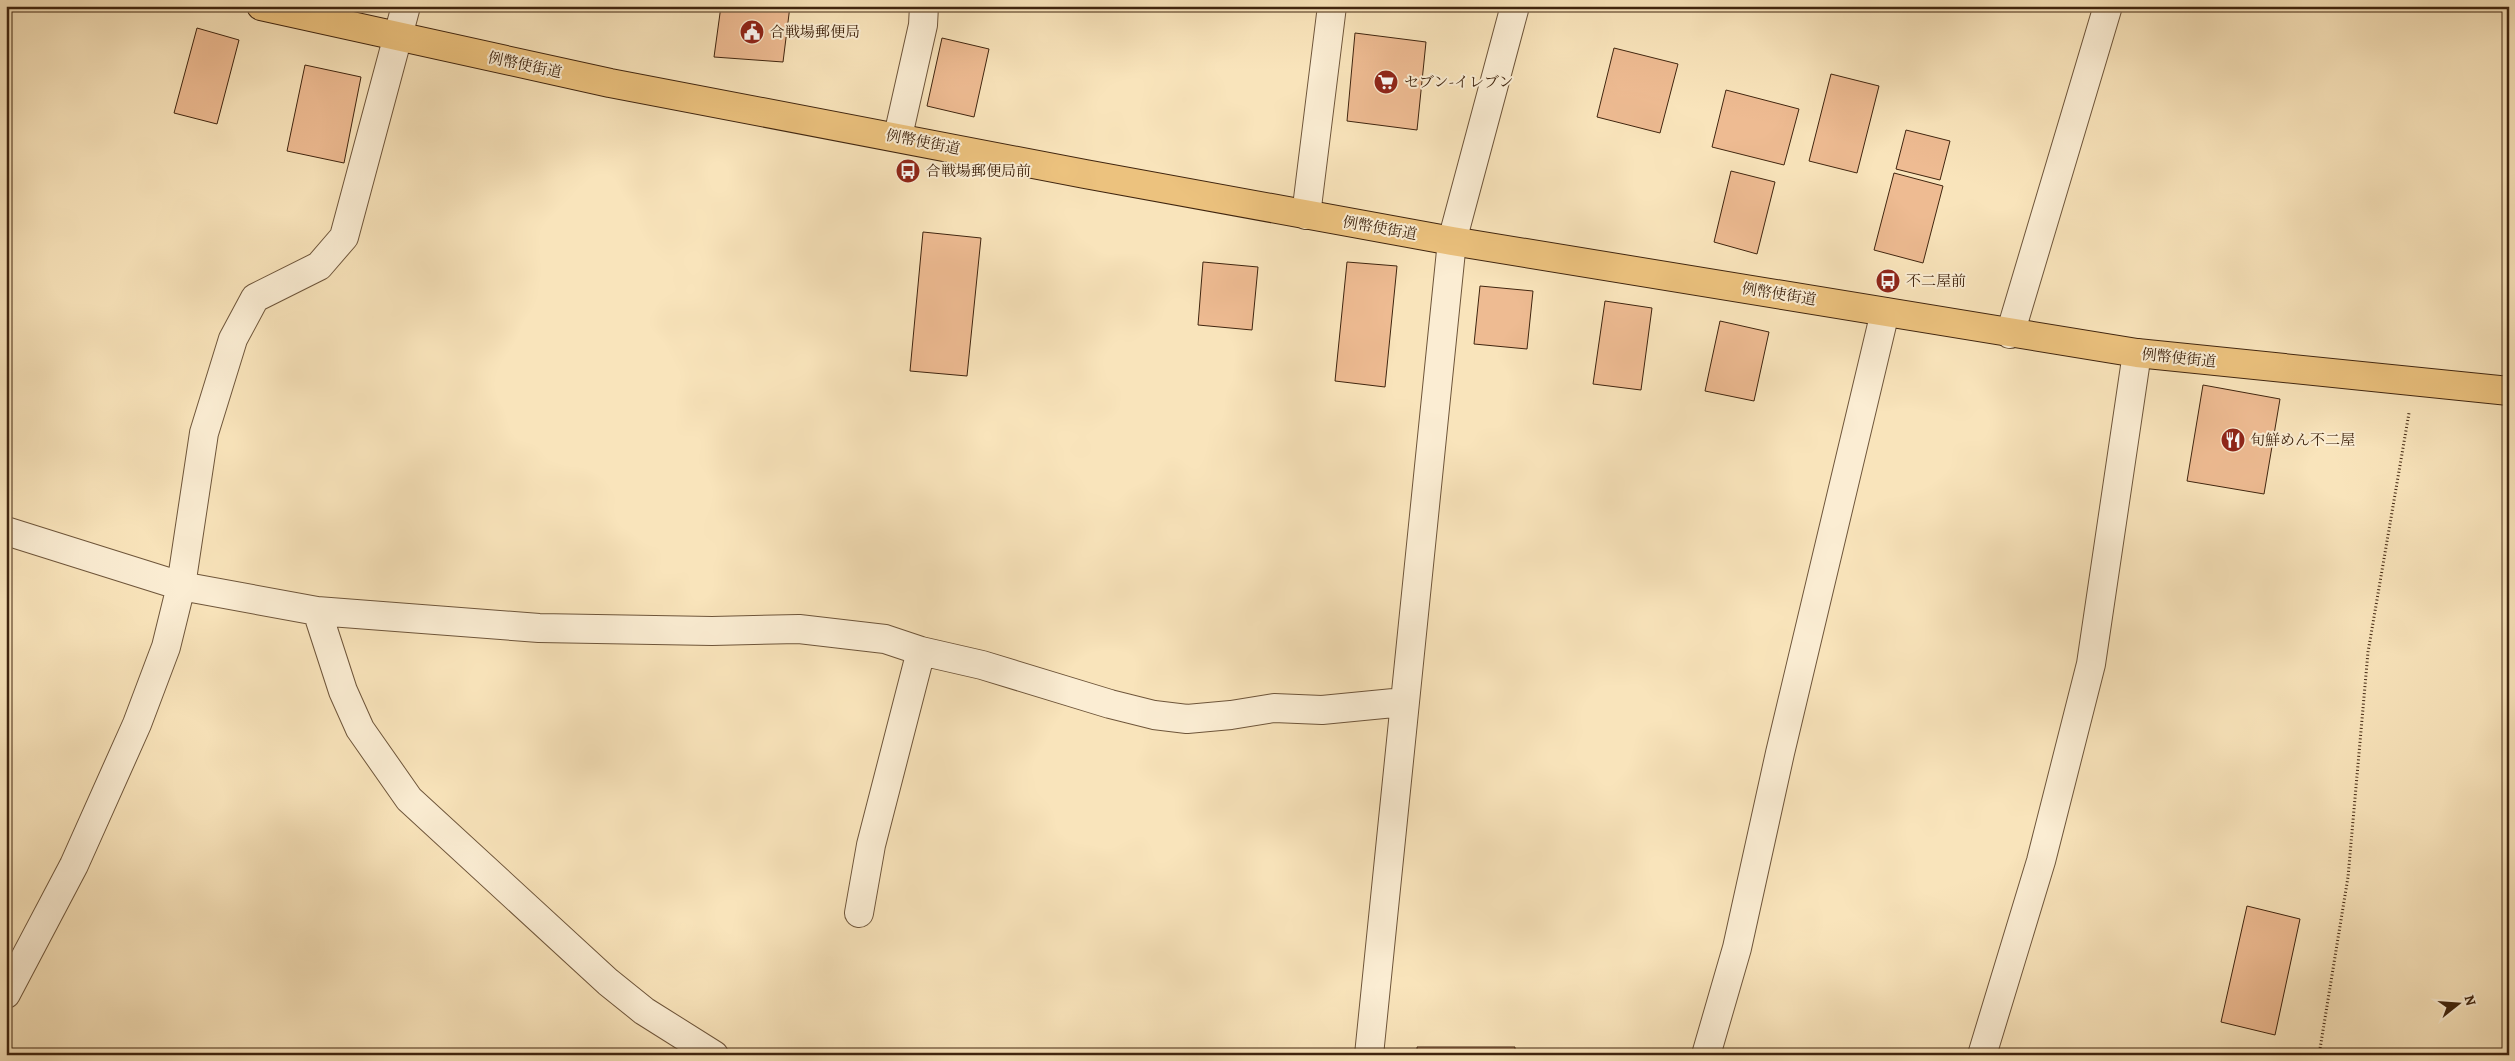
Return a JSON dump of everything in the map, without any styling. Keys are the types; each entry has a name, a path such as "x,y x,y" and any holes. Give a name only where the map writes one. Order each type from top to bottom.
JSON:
{"main road":[{"name":"例幣使街道","path":"260,6 398,38 610,83 1452,241 2010,334 2137,353 2414,383 2509,391"}],"street":[{"path":"6,994 74,865 137,724 166,647 181,586 204,433 232,339 255,298 319,266 344,237 406,6"},
{"path":"898,136 923,25 924,6"},
{"path":"1306,215 1332,6"},
{"path":"1368,1055 1452,241 1515,6"},
{"path":"2010,334 2108,6"},
{"path":"1706,1055 1737,948 1780,753 1885,312"},
{"path":"1982,1055 2041,861 2091,664 2137,353"},
{"path":"6,530 181,586 318,611 539,628 712,631 799,629 885,639 921,651 982,665 1100,702 1154,716 1187,719 1231,716 1274,708 1322,710 1404,702"},
{"path":"318,611 344,692 360,729 409,799 608,982 644,1012 714,1055"},
{"path":"859,913 871,845 921,651"}],"path":[{"path":"2319,1055 2348,877 2368,652 2414,383"}],"building":[{"name":"合戦場郵便局","path":"721,6 790,6 783,62 714,57"},
{"path":"197,28 239,40 217,124 174,113"},
{"name":"セブン-イレブン","path":"1355,33 1426,42 1417,130 1347,121"},
{"path":"942,38 989,49 974,117 927,106"},
{"path":"1614,48 1678,64 1660,133 1597,117"},
{"path":"305,65 361,77 344,163 287,151"},
{"path":"1831,74 1879,86 1857,173 1809,161"},
{"path":"1726,90 1799,109 1784,165 1712,147"},
{"path":"1906,130 1950,141 1940,180 1896,169"},
{"path":"1731,171 1775,182 1757,254 1714,242"},
{"path":"1894,173 1943,186 1923,263 1874,250"},
{"path":"923,232 981,238 967,376 910,371"},
{"path":"1203,262 1258,267 1252,330 1198,325"},
{"path":"1347,262 1397,266 1385,387 1335,381"},
{"path":"1480,286 1533,291 1527,349 1474,344"},
{"path":"1605,301 1652,308 1641,390 1593,384"},
{"path":"1720,321 1769,332 1754,401 1705,391"},
{"name":"旬鮮めん不二屋","path":"2203,385 2280,399 2264,494 2187,481"},
{"path":"2247,906 2300,919 2275,1035 2221,1022"},
{"path":"1417,1047 1515,1047 1515,1055 1417,1055"}],"place":[{"name":"合戦場郵便局","path":"752,32"},
{"name":"セブン-イレブン","path":"1386,82"},
{"name":"合戦場郵便局前","path":"908,171"},
{"name":"不二屋前","path":"1888,281"},
{"name":"旬鮮めん不二屋","path":"2233,440"}]}
